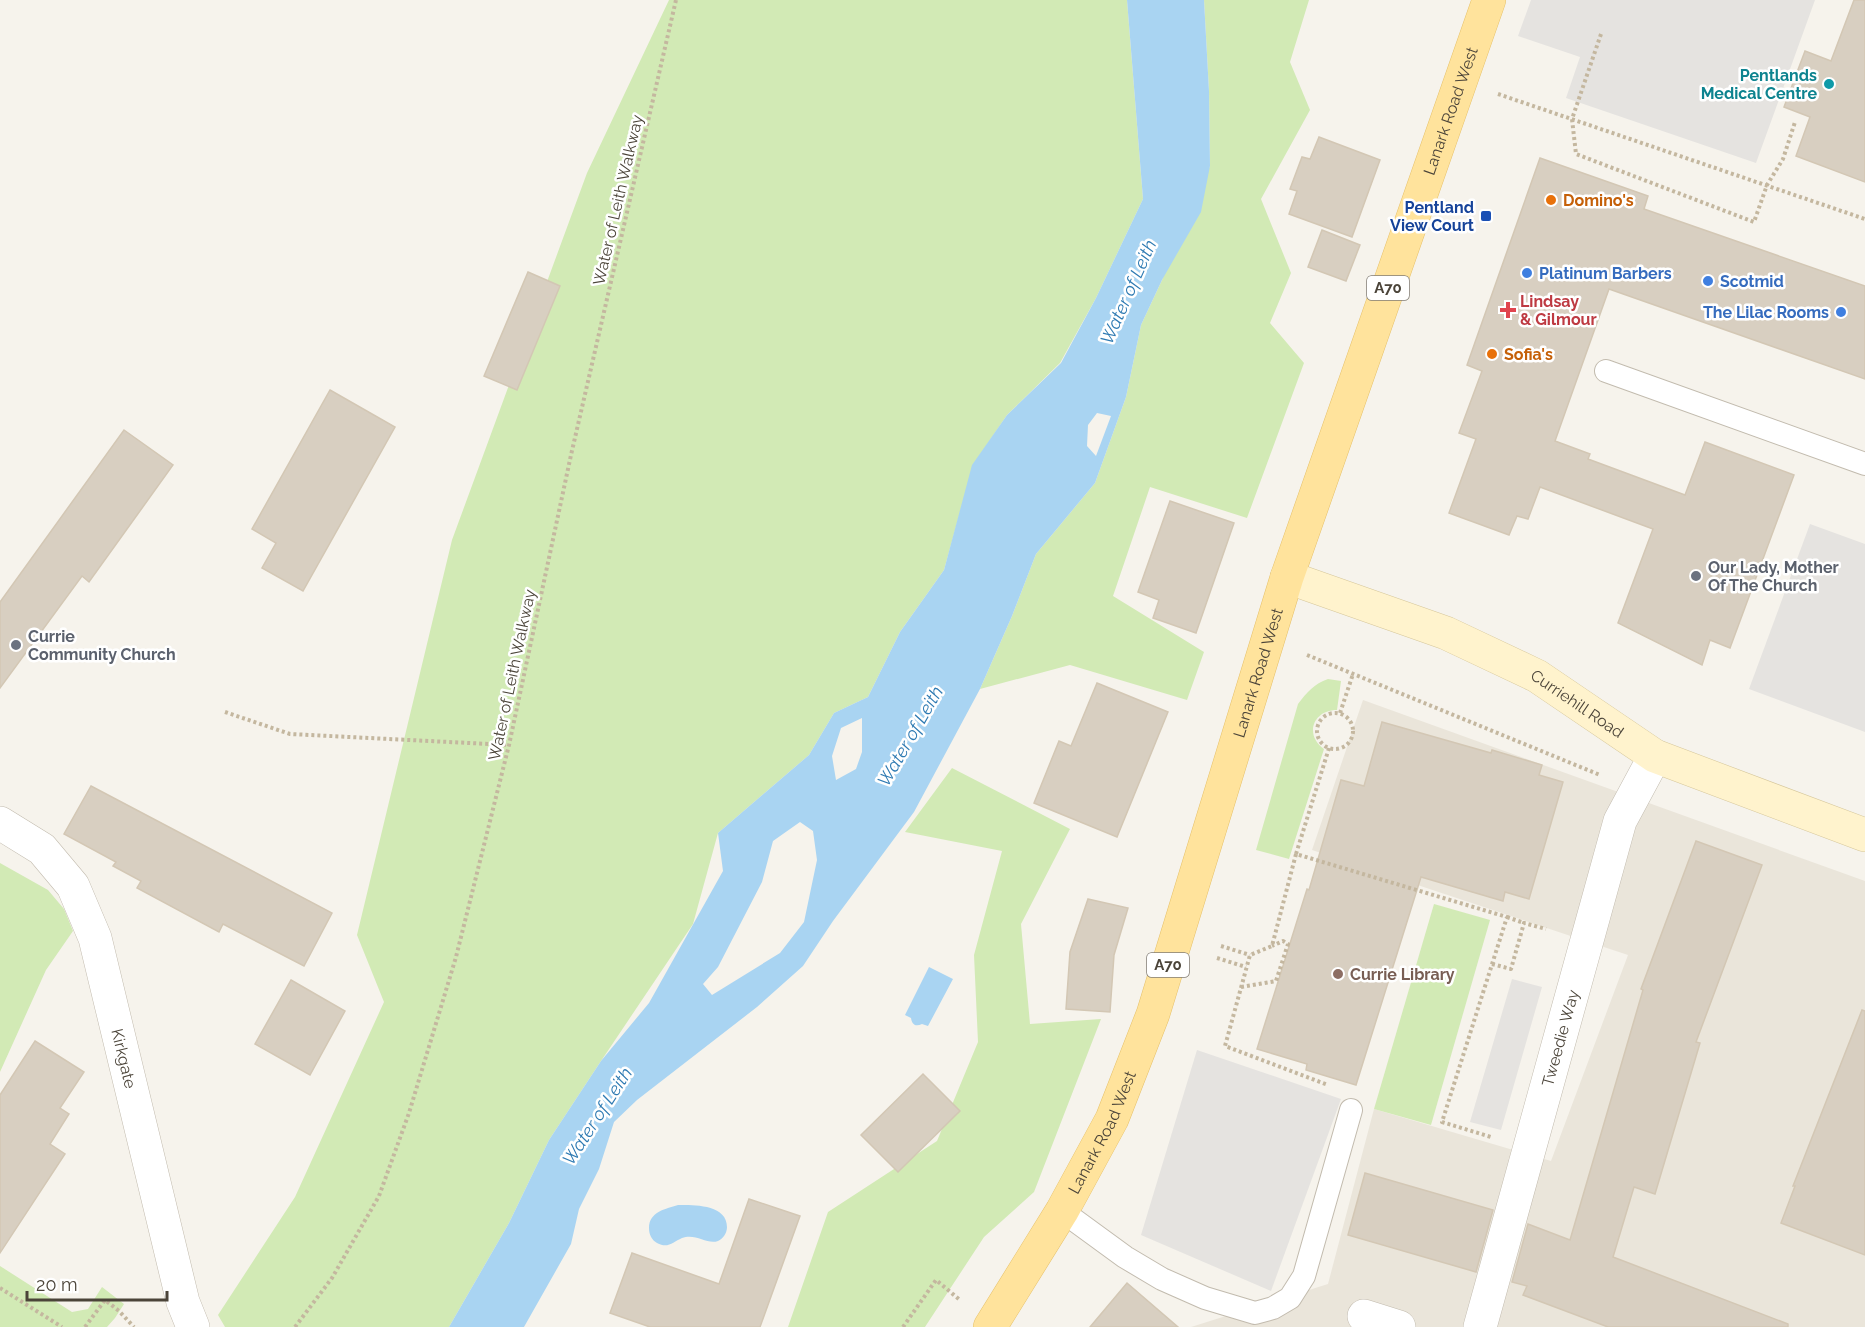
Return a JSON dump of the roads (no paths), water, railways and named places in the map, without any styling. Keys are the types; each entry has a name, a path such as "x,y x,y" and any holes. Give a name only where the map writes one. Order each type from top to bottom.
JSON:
{"main road":[{"name":"Lanark Road West","path":"991,1326 1062,1211 1112,1119 1153,1014 1287,577 1489,0"}],"street":[{"name":"Curriehill Road","path":"1287,577 1446,633 1537,676 1655,756 1865,835"},
{"name":"Tweedie Way","path":"1480,1327 1620,821 1655,756"},
{"name":"Kirkgate","path":"0,823 42,849 73,886 95,938 183,1302 193,1327"},
{"path":"1364,1316 1399,1327"}],"lane":[{"path":"1606,371 1865,464"},
{"path":"1062,1211 1125,1257 1162,1279 1204,1298 1255,1312 1273,1308 1290,1298 1304,1276 1352,1110"}],"water":[{"name":"Water of Leith","path":"1127,0 1204,0 1210,166 1201,212 1162,280 1141,325 1126,397 1095,483 1036,554 980,689 914,812 833,921 803,966 757,1007 637,1100 614,1122 599,1169 579,1209 571,1244 524,1327 449,1327 509,1223 549,1140 601,1061 649,1003 723,871 718,833 809,755 834,713 868,697 900,632 944,570 972,465 1007,415 1061,363 1096,298 1143,199","holes":["1097,413 1111,416 1096,456 1087,446 1088,425","862,718 862,752 856,769 836,780 832,756 841,728","800,822 813,831 817,860 804,922 780,953 712,995 703,984 718,967 762,882 773,841"]},
{"path":"929,967 953,979 928,1026 916,1025 913,1024 911,1018 905,1015"},
{"path":"678,1205 708,1207 721,1214 726,1219 727,1227 724,1236 714,1242 687,1237 667,1245 657,1243 652,1239 649,1228 652,1218 659,1212"}],"place":[{"name":"Pentlands Medical Centre","path":"1829,84"},
{"name":"Domino's","path":"1551,200"},
{"name":"Pentland View Court","path":"1486,216"},
{"name":"Platinum Barbers","path":"1527,273"},
{"name":"Scotmid","path":"1708,281"},
{"name":"Lindsay & Gilmour","path":"1508,310"},
{"name":"The Lilac Rooms","path":"1841,312"},
{"name":"Sofia's","path":"1492,354"},
{"name":"Our Lady, Mother Of The Church","path":"1696,576"},
{"name":"Currie Community Church","path":"16,645"},
{"name":"Currie Library","path":"1338,974"}]}
